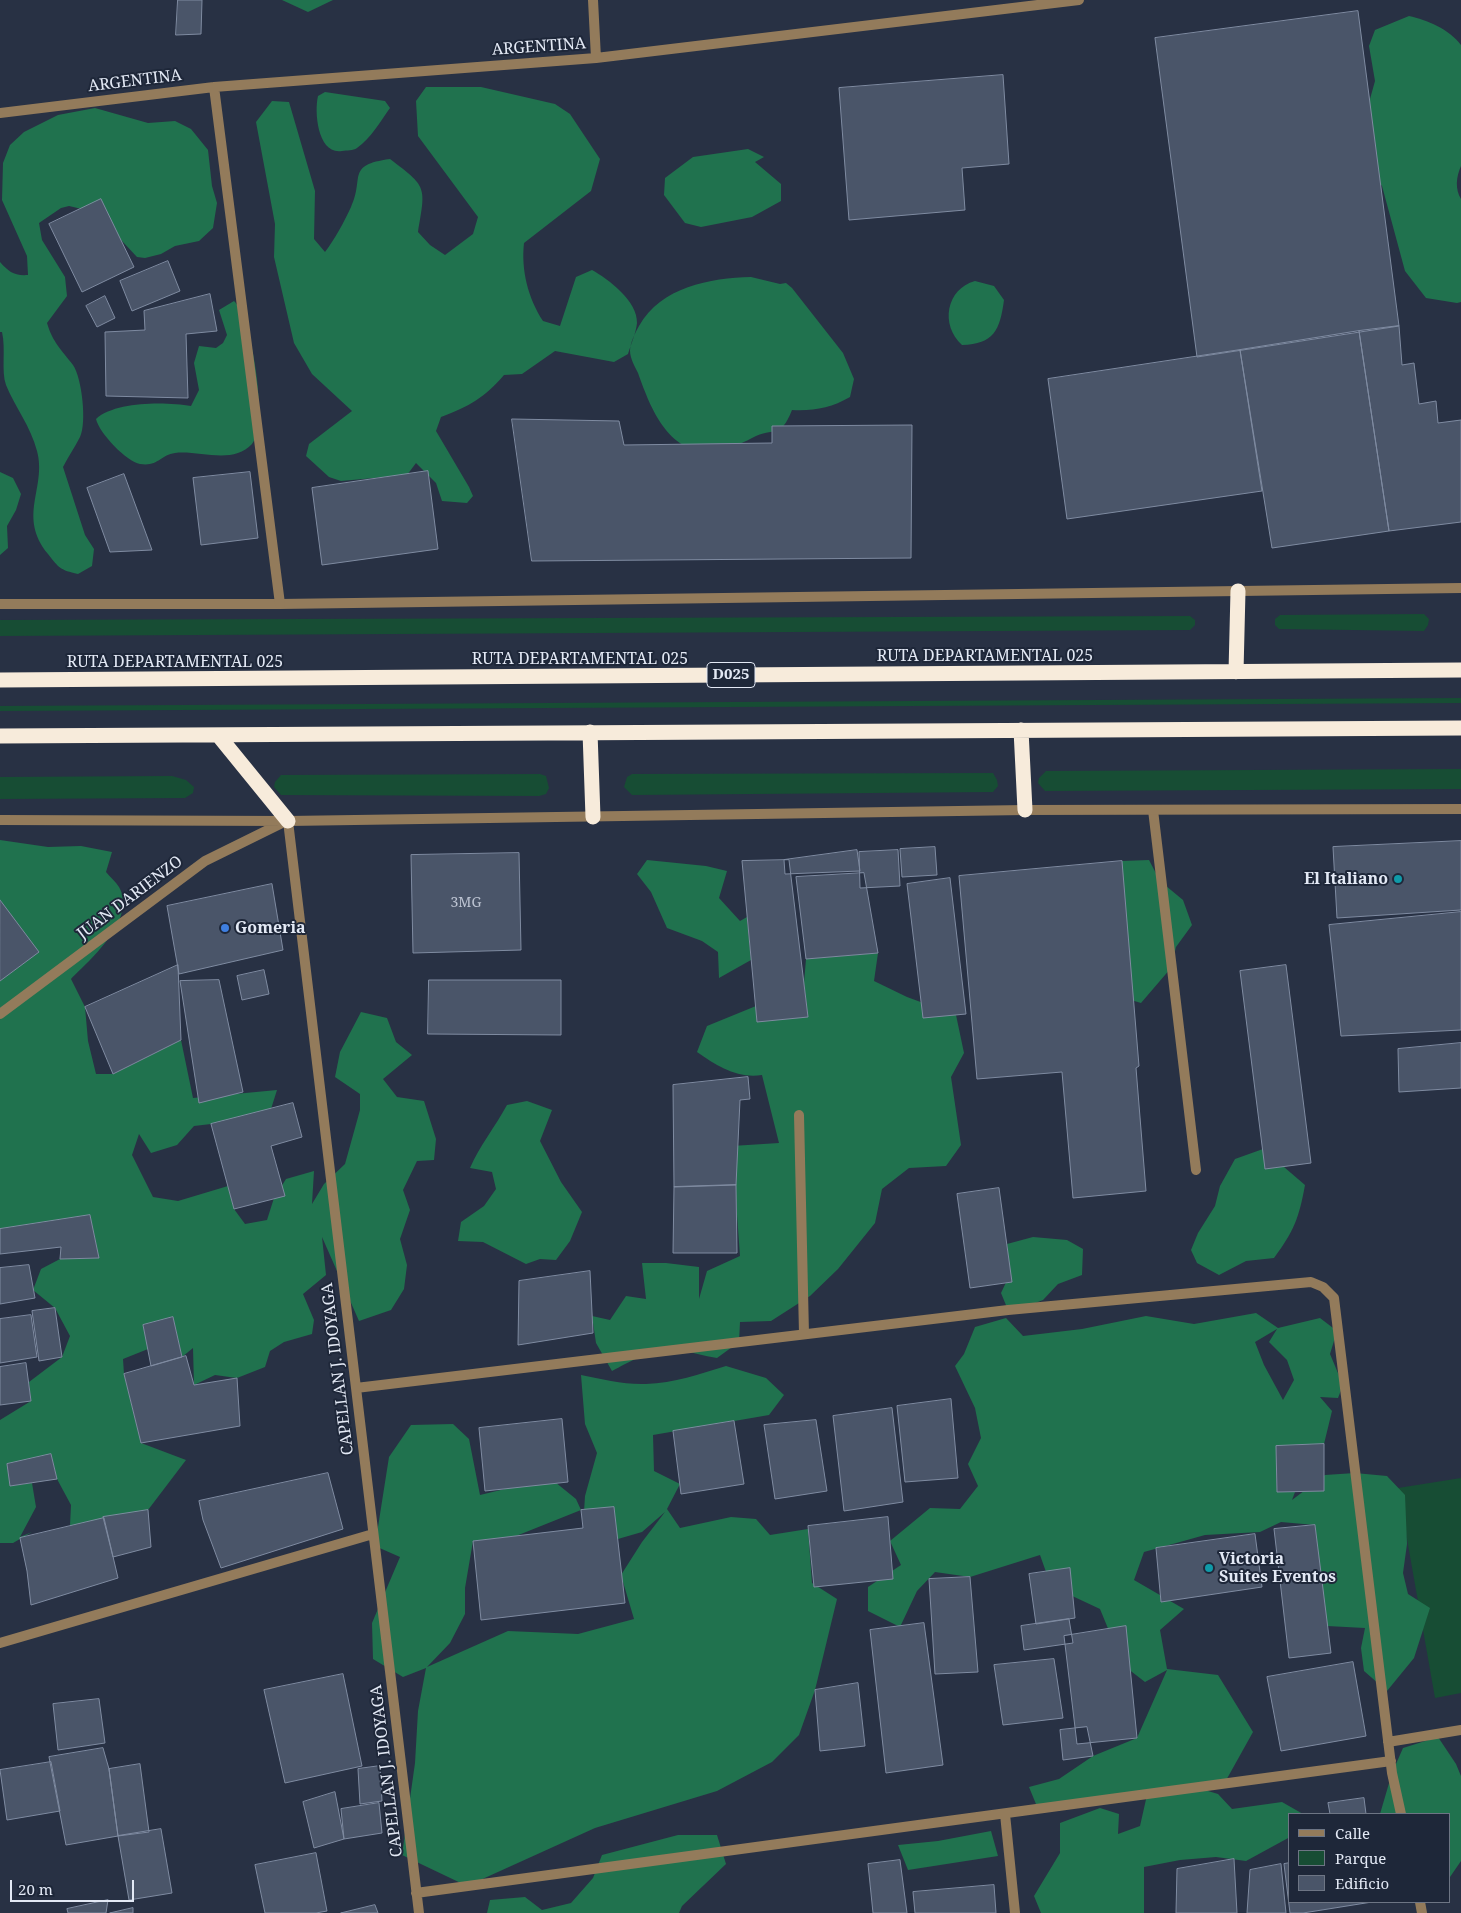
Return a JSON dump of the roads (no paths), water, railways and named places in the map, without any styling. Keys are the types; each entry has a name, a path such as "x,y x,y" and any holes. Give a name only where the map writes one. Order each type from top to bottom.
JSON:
{"highway":[{"path":"1236,672 1238,591"},
{"name":"RUTA DEPARTAMENTAL 025","path":"0,680 1461,670"},
{"path":"0,736 1461,728"},
{"path":"1021,730 1025,810"},
{"path":"590,732 593,816"},
{"path":"218,735 288,821"}],"street":[{"path":"592,0 596,58"},
{"name":"ARGENTINA","path":"0,113 214,87 596,58 1079,0"},
{"path":"214,87 280,604"},
{"path":"0,604 280,604 1461,588"},
{"path":"0,820 288,821 1025,810 1461,809"},
{"path":"1152,810 1196,1170"},
{"name":"JUAN DARIENZO","path":"0,1014 205,861 288,821"},
{"name":"CAPELLAN J. IDOYAGA","path":"288,821 419,1913"},
{"path":"799,1115 804,1334"},
{"path":"356,1388 1008,1310 1311,1282 1323,1287 1334,1298 1388,1742 1401,1813"},
{"path":"0,1643 373,1534"},
{"path":"1388,1742 1461,1730"},
{"path":"416,1892 1391,1761"},
{"path":"1005,1814 1015,1913"}],"place":[{"name":"El Italiano","path":"1398,879"},
{"name":"Gomeria","path":"225,928"},
{"name":"Victoria Suites Eventos","path":"1209,1568"}]}
